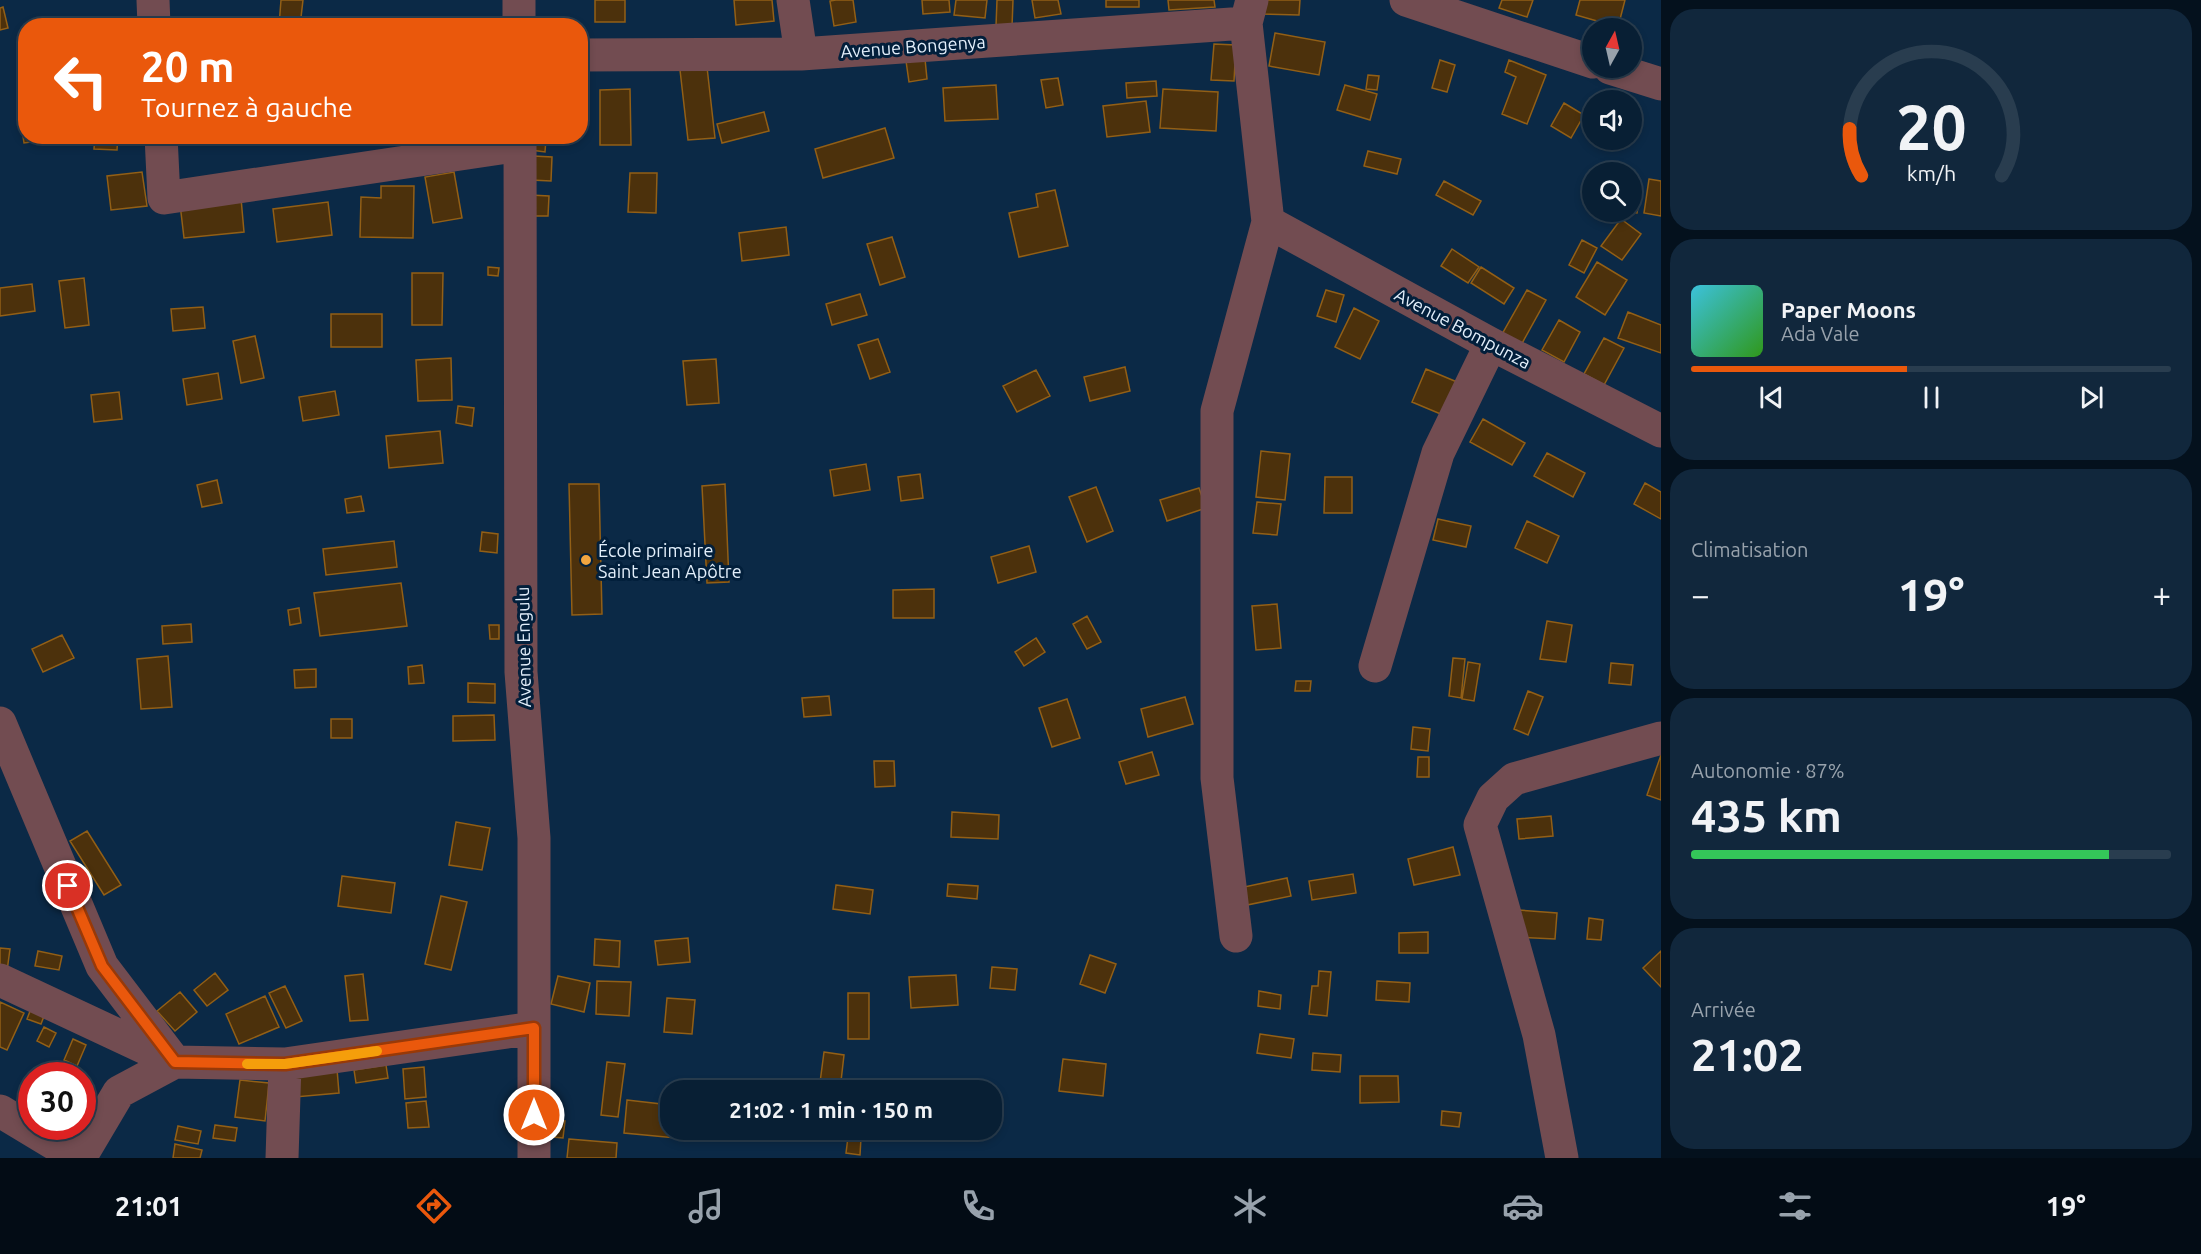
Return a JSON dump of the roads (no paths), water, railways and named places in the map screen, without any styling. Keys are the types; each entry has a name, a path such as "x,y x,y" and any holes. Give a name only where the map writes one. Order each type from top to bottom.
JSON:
{"street":[{"path":"153,0 154,18"},
{"path":"519,0 519,18"},
{"path":"793,0 801,54"},
{"path":"1406,0 1582,58"},
{"path":"1236,936 1217,778 1217,411 1268,222 1249,11"},
{"name":"Avenue Bongenya","path":"588,55 801,54 1249,11"},
{"path":"1642,78 1661,84"},
{"path":"161,144 164,198 501,144"},
{"name":"Avenue Engulu","path":"520,144 521,672 534,838 534,1158"},
{"name":"Avenue Bompunza","path":"1268,222 1491,344 1661,431"},
{"path":"1375,666 1438,453 1491,344"},
{"path":"0,723 102,966 175,1062"},
{"path":"1562,1158 1539,1035 1480,825 1492,798 1514,779 1661,738"},
{"path":"0,980 175,1062 285,1064 534,1028"},
{"path":"0,1111 79,1158 119,1092 175,1062"},
{"path":"282,1158 285,1064"}],"place":[{"name":"École primaire Saint Jean Apôtre","path":"586,560"}]}
